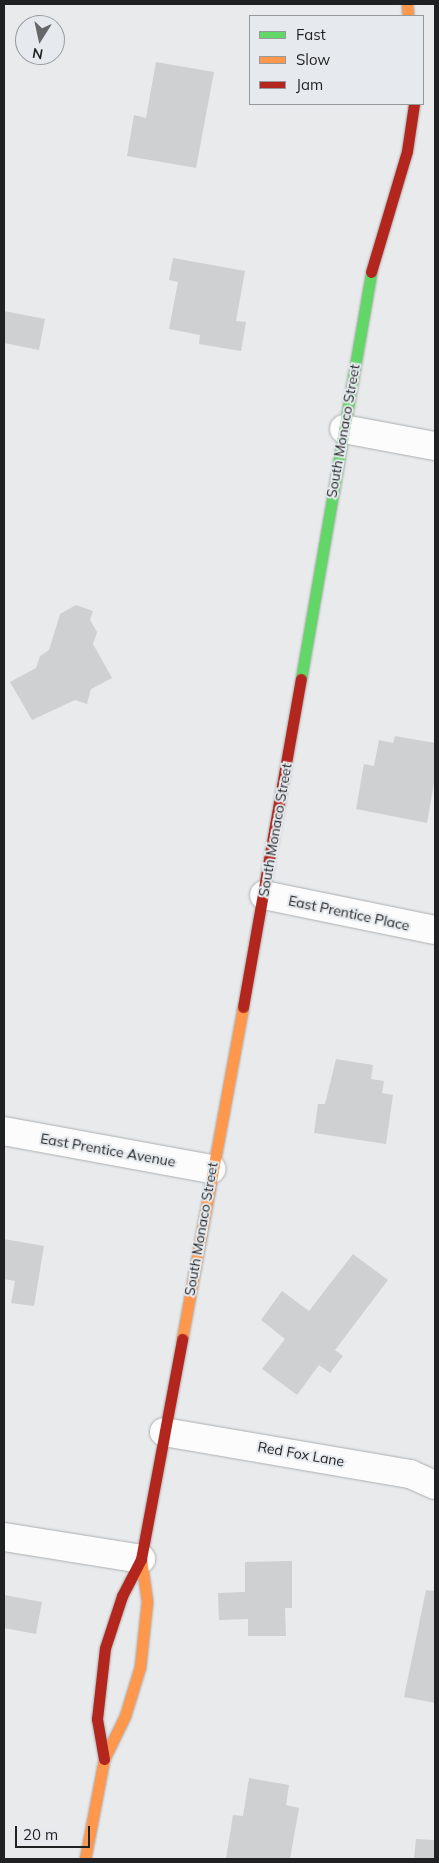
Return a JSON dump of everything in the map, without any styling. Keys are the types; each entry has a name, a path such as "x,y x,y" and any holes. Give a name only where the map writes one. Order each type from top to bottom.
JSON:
{"street":[{"name":"South Monaco Street","path":"104,1759 98,1719 105,1648 122,1596 141,1559 264,895 376,252 405,159 414,105"},
{"path":"344,429 435,446"},
{"name":"East Prentice Place","path":"264,895 434,930"},
{"name":"East Prentice Avenue","path":"4,1131 212,1169"},
{"name":"Red Fox Lane","path":"164,1432 410,1474 435,1485"},
{"path":"4,1537 141,1559"},
{"name":"South Monaco Street","path":"85,1859 104,1759 125,1716 140,1667 147,1601 141,1559"}],"building":[{"path":"156,62 214,72 196,168 127,156 134,115 146,118"},
{"path":"173,258 245,271 236,321 246,322 241,351 199,344 200,335 169,329 178,282 169,280"},
{"path":"4,311 45,319 39,350 4,343"},
{"path":"76,605 93,611 90,620 97,632 93,644 112,678 91,689 87,704 75,700 32,720 10,682 36,668 40,656 49,650 60,614"},
{"path":"395,736 435,743 435,777 427,823 356,809 364,764 374,766 379,740 393,743"},
{"path":"336,1059 373,1065 371,1079 384,1081 382,1093 393,1095 386,1144 314,1133 318,1104 325,1104"},
{"path":"4,1239 44,1246 34,1306 11,1303 15,1281 4,1279"},
{"path":"353,1254 388,1280 335,1350 343,1356 330,1373 319,1365 297,1395 262,1369 285,1339 261,1320 282,1291 309,1311"},
{"path":"292,1561 292,1608 285,1608 286,1636 248,1636 248,1619 219,1620 218,1593 245,1592 245,1562"},
{"path":"426,1590 435,1591 435,1703 404,1697"},
{"path":"4,1595 42,1602 36,1634 4,1628"},
{"path":"249,1778 289,1785 286,1805 299,1808 290,1859 226,1859 233,1815 243,1816"},
{"path":"416,1839 435,1840 435,1859 414,1859"}],"traffic: fast":[{"path":"301,679 371,272"}],"traffic: slow":[{"path":"407,4 408,15"},
{"path":"182,1339 243,1007"},
{"path":"85,1859 104,1759 125,1716 140,1667 147,1601 141,1559"}],"traffic: jam":[{"path":"371,272 407,151 414,105"},
{"path":"243,1007 301,679"},
{"path":"104,1759 97,1719 105,1648 122,1596 141,1559 182,1339"}]}
